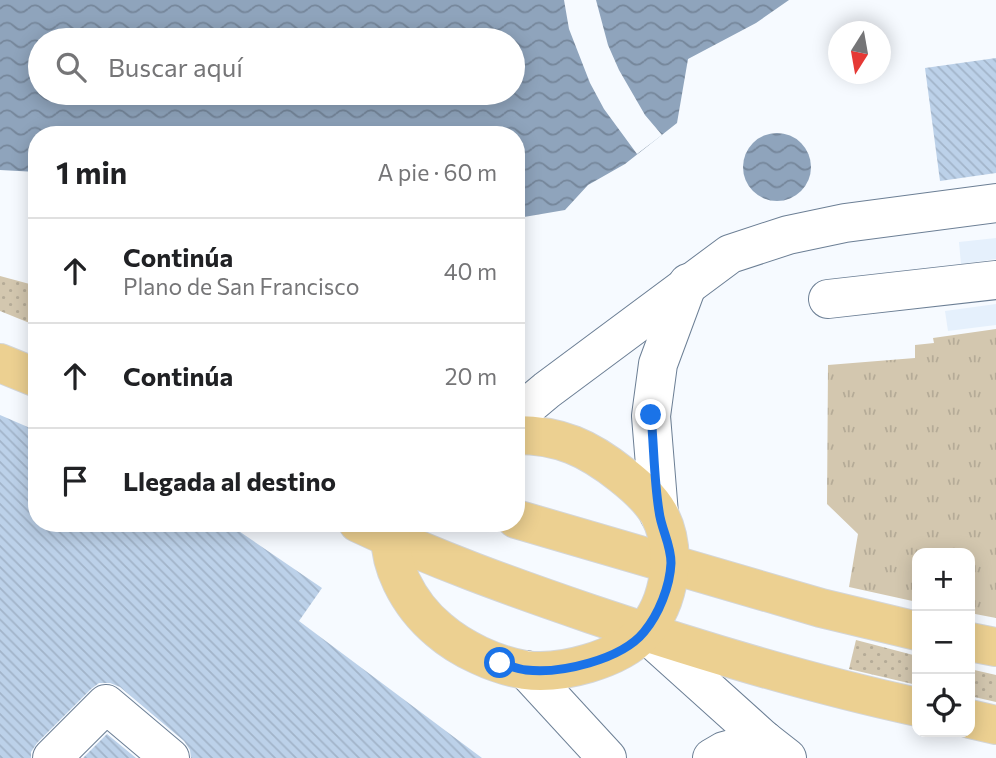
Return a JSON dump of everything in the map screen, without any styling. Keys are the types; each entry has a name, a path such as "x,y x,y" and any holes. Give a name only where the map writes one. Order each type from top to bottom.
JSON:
{"main road":[{"path":"0,363 28,374"},
{"path":"382,532 400,578 427,621 471,651 526,670 588,663 630,644 644,632 663,597 671,563 668,539 659,514 646,496 628,480 589,452 558,438 525,436"},
{"path":"525,522 821,608 912,630"},
{"path":"389,532 518,589 644,632 805,680 912,706"},
{"path":"975,643 996,647"},
{"path":"975,720 996,725"}],"street":[{"path":"525,408 688,283 730,254 788,235 909,213 996,203"},
{"path":"828,299 996,280"},
{"path":"659,514 651,415 658,364 688,283"},
{"path":"644,632 776,749"},
{"path":"526,670 607,758"},
{"path":"52,758 106,704 170,758"},
{"path":"712,758 724,751 776,749"}],"shaded area":[{"path":"996,238 996,259 961,264 959,242"},
{"path":"996,304 996,325 948,331 945,311"}],"green space":[{"path":"0,276 28,284 28,322 0,311"},
{"path":"996,329 996,618 975,614 975,548 912,548 912,601 849,587 858,534 827,504 828,365 915,358 915,345 934,343 933,338"},
{"path":"856,640 912,655 912,684 849,669"},
{"path":"975,670 996,675 996,702 975,697"}],"water":[{"path":"0,0 789,0 756,23 688,59 677,123 625,164 588,185 565,210 525,217 525,126 28,126 28,172 0,170"},
{"path":"777,133 790,136 801,143 808,154 811,167 808,180 801,191 790,198 777,201 764,198 753,191 746,180 743,167 746,154 753,143 764,136"}],"pier":[{"path":"564,0 596,0 608,45 619,70 645,115 662,135 637,154 604,109 590,83 569,29"}],"building":[{"path":"996,58 996,173 940,181 925,68"},
{"path":"0,415 28,427 28,532 240,532 322,588 299,621 482,758 191,758 190,750 184,741 120,687 99,683 37,743 31,752 31,758 0,758"},
{"path":"107,734 136,758 83,758"}],"route":[{"path":"500,663 526,670 588,663 630,644 644,632 655,614 663,597 671,563 668,539 659,514 651,415"}]}
